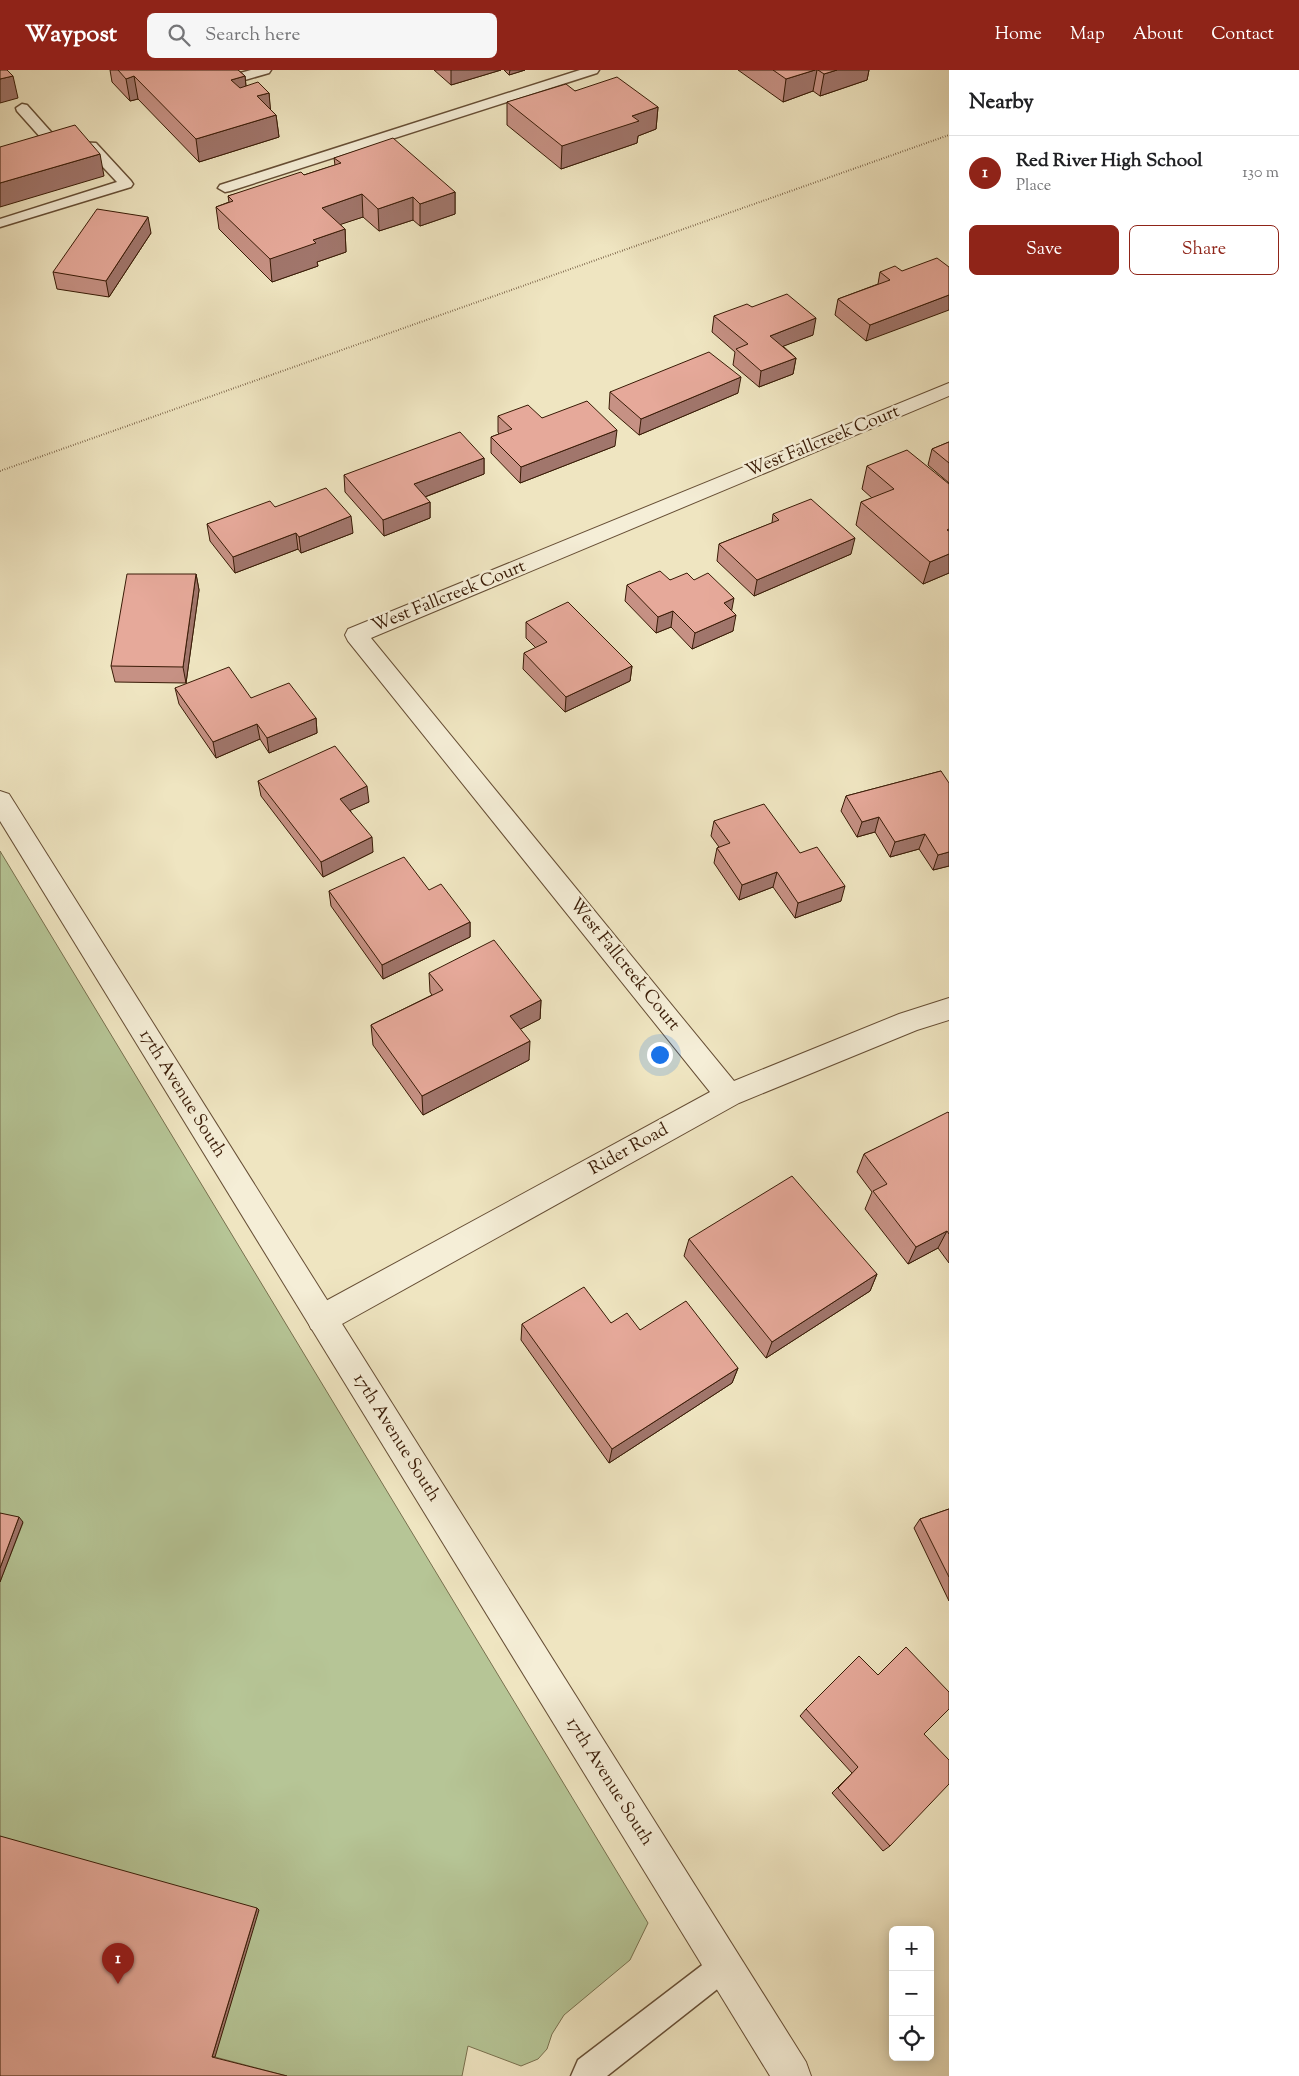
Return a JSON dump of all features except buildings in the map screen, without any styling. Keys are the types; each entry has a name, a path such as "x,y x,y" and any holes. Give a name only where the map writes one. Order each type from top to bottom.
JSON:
{"street":[{"name":"West Fallcreek Court","path":"729,1095 356,635 949,389"},
{"name":"17th Avenue South","path":"0,800 792,2076"},
{"name":"Rider Road","path":"322,1319 729,1095 909,1022 949,1009"}],"lane":[{"path":"238,78 265,70"},
{"path":"225,188 593,70"},
{"path":"22,108 56,145"},
{"path":"0,223 126,184 91,146 56,145 37,151"},
{"path":"586,2076 589,2071 724,1966"}],"path":[{"path":"0,471 949,135"}],"green space":[{"path":"0,851 648,1923 630,1960 564,2015 552,2034 547,2049 538,2059 521,2066 468,2046 462,2076 287,2076 215,2057 0,1837 0,1582 23,1523 0,1516"}],"place":[{"name":"Red River High School","path":"118,1984"}]}
